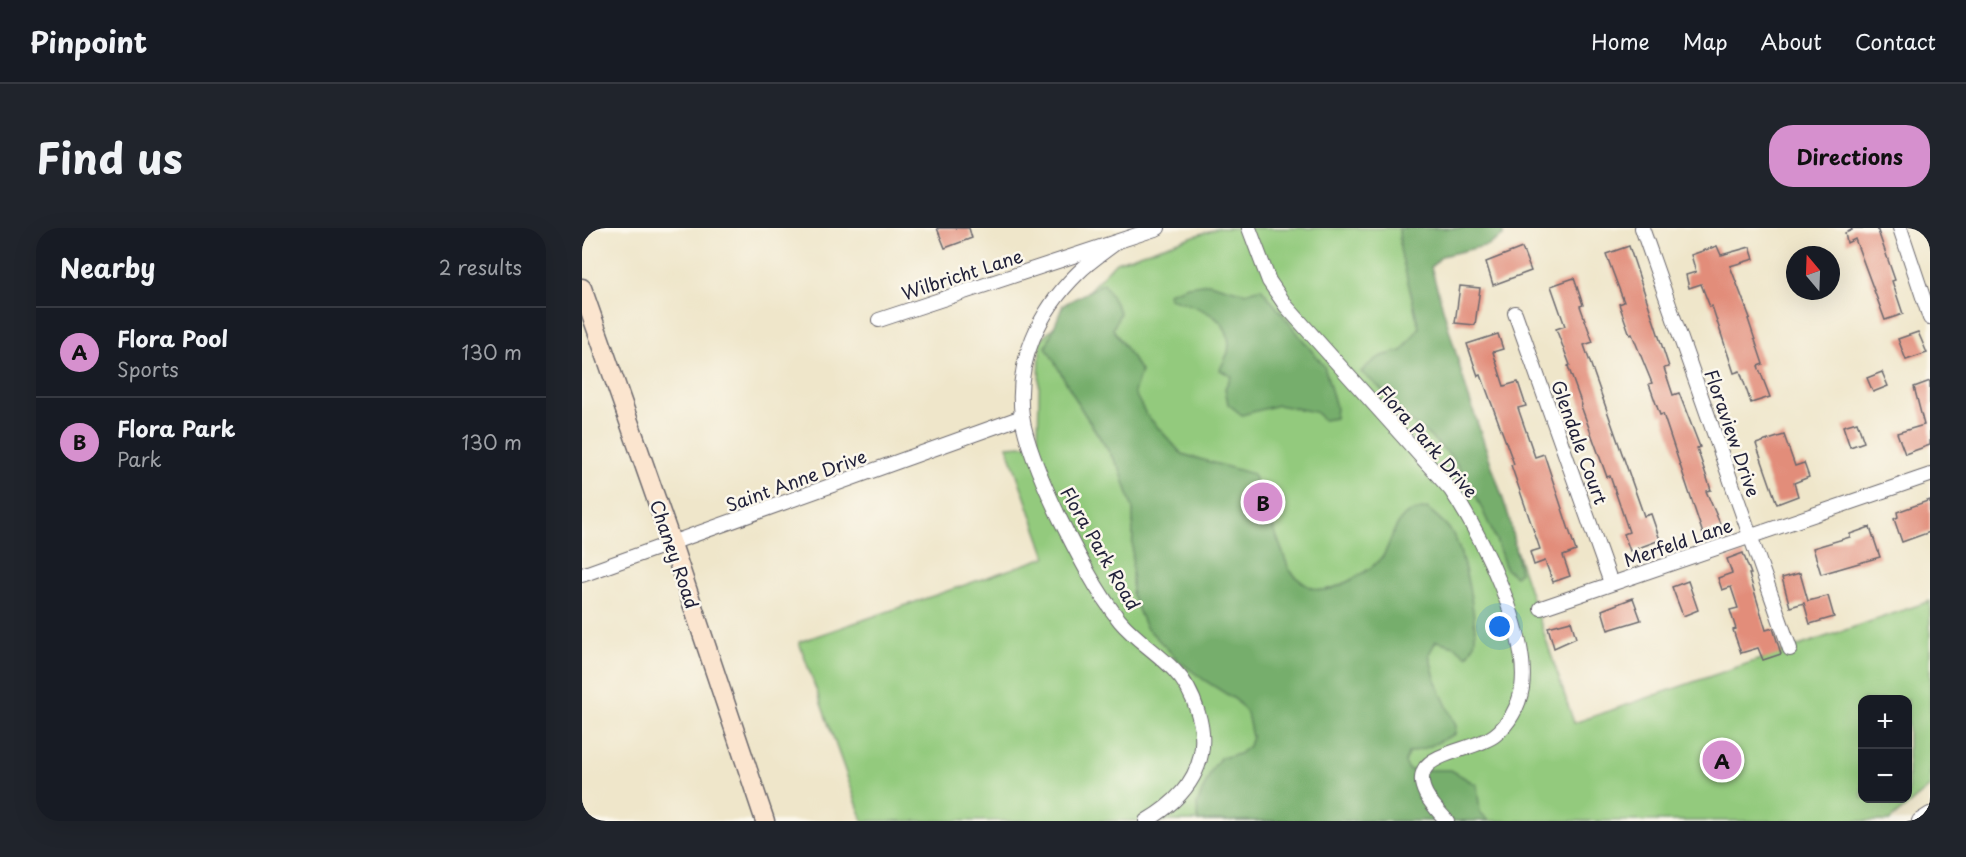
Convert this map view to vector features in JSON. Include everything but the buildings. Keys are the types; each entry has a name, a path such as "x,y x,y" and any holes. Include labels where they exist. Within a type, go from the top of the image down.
{"street":[{"name":"Wilbricht Lane","path":"879,320 1158,228"},
{"name":"Flora Park Drive","path":"1249,228 1269,281 1286,306 1430,465 1456,498 1467,514 1494,567 1505,598 1520,650 1522,687 1520,697 1507,723 1495,735 1482,743 1436,758 1425,767 1421,781 1422,788 1431,803 1447,821"},
{"name":"Floraview Drive","path":"1642,228 1790,649"},
{"path":"1900,228 1930,318"},
{"name":"Flora Park Road","path":"1117,242 1079,272 1063,288 1040,321 1024,364 1022,417 1037,465 1054,507 1108,604 1121,622 1174,669 1192,693 1202,724 1203,753 1192,779 1177,797 1146,821"},
{"name":"Chaney Road","path":"582,288 672,544 765,821"},
{"name":"Glendale Court","path":"1515,313 1611,584"},
{"name":"Saint Anne Drive","path":"582,575 1022,417"},
{"name":"Merfeld Lane","path":"1540,608 1930,476"},
{"path":"1919,821 1930,814"}],"green space":[{"path":"1218,228 1408,228 1574,723 1930,601 1930,787 1912,802 1912,695 1858,695 1858,803 1911,803 1889,821 863,821 799,642 1046,557 1007,446 1038,444 1040,341 1116,262"},
{"path":"1399,228 1503,228 1503,236 1488,245 1442,256 1431,267 1468,395 1509,517 1520,572 1515,576 1506,569 1496,540 1472,487 1452,457 1424,431 1405,418 1379,387 1361,372 1379,357 1402,351 1419,328 1400,249"},
{"path":"1104,283 1120,313 1113,329 1141,371 1134,392 1146,414 1182,454 1253,474 1289,569 1303,583 1318,590 1330,589 1364,572 1383,556 1398,524 1410,512 1427,508 1451,530 1461,556 1469,589 1474,622 1474,644 1467,656 1455,646 1436,641 1429,654 1436,682 1456,726 1455,734 1428,747 1408,753 1405,763 1409,770 1451,770 1477,785 1480,812 1489,821 1198,821 1197,804 1212,769 1220,758 1239,754 1249,746 1252,737 1247,713 1236,700 1179,661 1145,626 1132,595 1133,510 1120,469 1082,410 1046,347 1063,305"},
{"path":"1209,283 1245,293 1261,288 1324,366 1336,407 1335,418 1324,420 1315,412 1278,405 1242,415 1228,404 1225,388 1231,376 1220,370 1228,352 1229,340 1226,330 1211,315 1201,309 1169,298 1168,293 1188,286"}],"place":[{"name":"Flora Park","path":"1263,502"},
{"name":"Flora Pool","path":"1722,760"}]}
